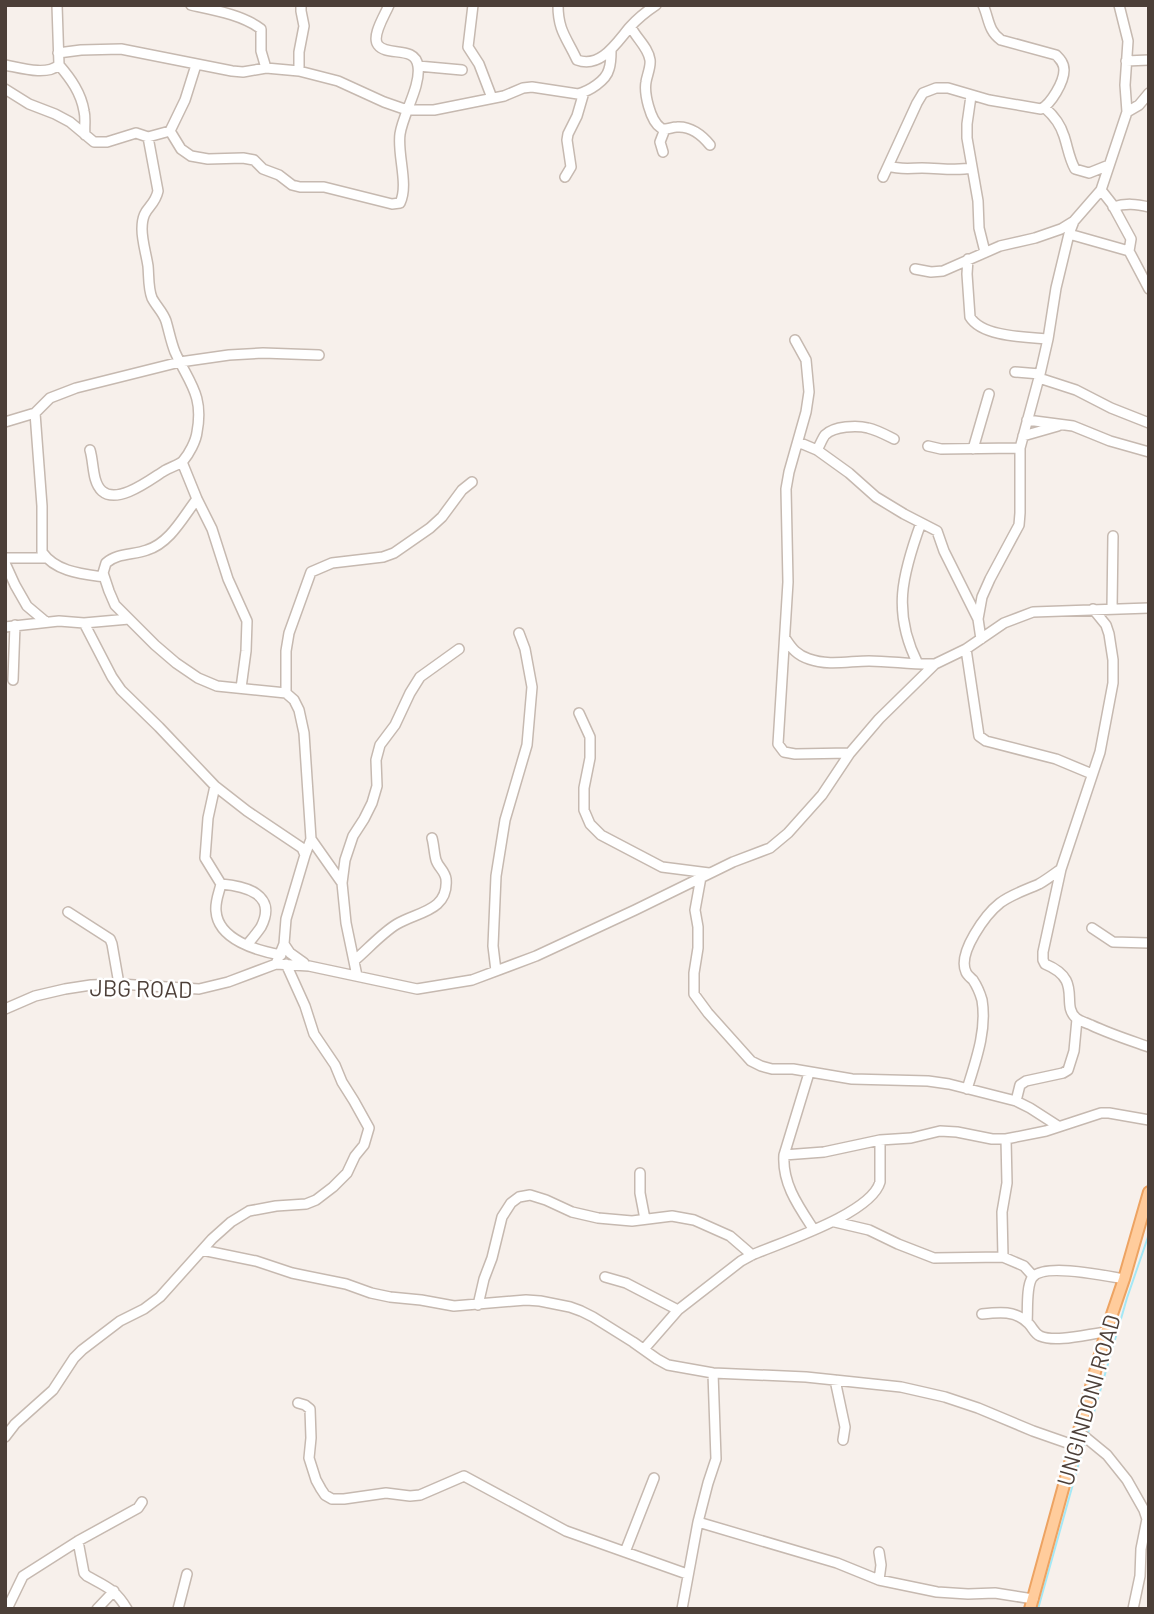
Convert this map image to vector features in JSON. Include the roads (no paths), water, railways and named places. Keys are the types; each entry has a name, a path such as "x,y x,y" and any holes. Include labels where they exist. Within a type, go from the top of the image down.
{"main road":[{"name":"UNGINDONI ROAD","path":"1031,1604 1106,1332 1149,1192"}],"street":[{"path":"57,5 59,65 74,82 83,105 85,135"},
{"path":"191,5 242,19 259,27 266,68"},
{"path":"299,71 304,26 301,5"},
{"path":"170,131 181,149 191,156 254,160 262,169 300,187 324,187 392,204 400,203 403,198 400,131 412,100 418,66 410,55 379,47 376,42 375,36 389,5"},
{"path":"473,5 468,47 479,64 492,98"},
{"path":"558,5 559,25 563,36 577,60 587,62 611,51 631,27 656,5"},
{"path":"883,177 923,93 948,88 971,96 1041,110 1053,98 1063,74 1061,60 1056,55 995,36 983,5"},
{"path":"915,269 943,271 1000,246 1061,229 1074,221 1101,191 1126,111 1128,41 1118,5"},
{"path":"631,27 650,60 645,91 653,118 664,129 679,127 697,133 710,145"},
{"path":"58,53 121,49 243,72 266,68 299,71 338,81 407,110 434,110 503,96 523,88 584,92 605,77 610,69 611,51"},
{"path":"1126,61 1149,60"},
{"path":"5,65 44,71 59,65"},
{"path":"5,89 29,104 70,122 94,142 114,141 136,134 148,138 170,131 185,100 196,65"},
{"path":"418,66 462,70"},
{"path":"565,177 571,167 568,134 584,92"},
{"path":"1126,111 1139,105 1149,93"},
{"path":"971,96 967,124 978,201 979,228 985,252"},
{"path":"1045,108 1063,133 1075,169 1089,173 1109,165"},
{"path":"663,152 660,142 664,129"},
{"path":"90,450 99,489 106,494 126,493 182,462 197,433 199,399 173,347 165,318 152,297 149,284 142,219 145,210 156,199 158,191 148,138"},
{"path":"889,166 896,169 972,168"},
{"path":"1101,191 1131,239 1129,251 1149,289"},
{"path":"1113,207 1125,204 1149,207"},
{"path":"978,619 982,597 1019,525 1020,448 1040,376 1056,288 1074,221"},
{"path":"1069,234 1129,251"},
{"path":"968,259 972,321 989,331 1048,339"},
{"path":"795,340 806,360 809,392 786,489 788,571 778,744 784,752 795,754 850,752"},
{"path":"5,422 35,413 50,398 76,388 180,362 229,355 319,355"},
{"path":"1015,372 1040,376 1149,423"},
{"path":"973,449 989,394"},
{"path":"35,413 42,506 42,552 53,564 104,577"},
{"path":"1027,420 1065,424 1149,452"},
{"path":"1023,436 1065,424"},
{"path":"817,450 826,433 841,428 870,428 894,439"},
{"path":"798,442 817,450 876,496 937,531 944,551 978,619 981,639"},
{"path":"928,446 941,449 1020,448"},
{"path":"182,462 212,529 228,579 247,621 241,688"},
{"path":"286,693 289,633 311,572 332,563 383,557 394,553 430,528 472,482"},
{"path":"5,1437 15,1424 53,1390 82,1350 120,1321 160,1297 212,1238 231,1222 249,1211 295,1206 316,1200 348,1173 355,1156 368,1137 369,1128 314,1034 305,1006 281,961 286,919 311,839 304,733 299,710 294,700 286,693 217,686 198,678 176,663 115,605 104,577 109,560 156,547 172,533 197,499"},
{"path":"918,664 905,635 902,588 909,554 921,523"},
{"path":"1112,608 1113,536"},
{"path":"5,558 46,558"},
{"path":"5,564 27,606 46,622"},
{"path":"215,786 208,818 205,858 221,884 216,900 216,914 228,934 281,961 417,989 472,980 536,956 733,862 770,848 788,833 822,795 850,752 879,719 935,664 965,649 1004,623 1033,612 1149,608"},
{"path":"1093,609 1106,625 1112,649 1113,682 1100,752 1061,869 1043,960 1065,979 1071,1009 1077,1019 1112,1035 1149,1047"},
{"path":"12,680 10,626 59,621 83,623 129,619"},
{"path":"83,623 121,690 215,786 247,811 298,844 306,855"},
{"path":"496,971 493,946 496,876 505,820 527,745 533,687 519,633"},
{"path":"785,639 794,652 811,660 831,663 867,661 935,664"},
{"path":"357,976 346,923 342,883 345,860 353,836 372,803 377,786 376,760 380,745 395,725 420,677 459,649"},
{"path":"965,649 979,736 986,741 1056,759 1092,774"},
{"path":"579,713 590,737 584,810 590,824 601,835 662,866 705,875"},
{"path":"355,960 397,924 431,909 445,893 446,879 444,871 437,863 432,838"},
{"path":"311,839 342,883"},
{"path":"967,1089 982,1032 982,1000 978,989 966,973 965,966 965,957 973,937 990,912 1002,901 1039,884 1061,869"},
{"path":"705,875 695,910 698,948 694,994 751,1060 772,1069 793,1069 852,1079 948,1084 1016,1101 1058,1126"},
{"path":"221,884 243,886 263,900 265,916 261,927 247,945"},
{"path":"68,912 110,939 120,984"},
{"path":"1092,928 1113,942 1149,943"},
{"path":"284,944 298,960 309,966"},
{"name":"JBG ROAD","path":"5,1009 35,996 91,985 199,989 229,982 281,961"},
{"path":"1016,1101 1020,1085 1026,1081 1068,1070 1074,1051 1077,1019"},
{"path":"809,1073 783,1165 788,1186 814,1230"},
{"path":"784,1155 824,1152 940,1131 1006,1139 1046,1131 1101,1113 1149,1120"},
{"path":"1003,1257 1002,1212 1007,1183 1006,1139"},
{"path":"644,1349 678,1310 752,1255 835,1222 874,1194 880,1182 880,1140"},
{"path":"640,1173 640,1193 645,1219"},
{"path":"478,1305 502,1217 519,1196 530,1195 546,1199 584,1215 620,1220 672,1216 704,1223 730,1236 752,1255"},
{"path":"835,1222 869,1230 934,1258 1003,1257 1024,1266 1033,1276"},
{"path":"202,1250 256,1261 292,1273 346,1284 390,1297 454,1306 526,1300 570,1307 593,1317 668,1365 713,1373 786,1375 901,1387 978,1408 1076,1446"},
{"path":"1027,1322 1029,1285 1033,1276 1044,1272 1074,1271 1124,1279"},
{"path":"605,1277 626,1283 678,1310"},
{"path":"982,1314 1011,1312 1027,1322 1035,1333 1042,1337 1056,1339 1106,1332"},
{"path":"696,1370 715,1389"},
{"path":"682,1609 698,1522 716,1460 713,1373"},
{"path":"835,1380 845,1427 843,1440"},
{"path":"298,1403 310,1409 309,1458 321,1489 332,1499 344,1500 386,1493 419,1495 464,1476 566,1531 687,1574"},
{"path":"1079,1432 1107,1455 1126,1480 1144,1510 1148,1523 1141,1549 1145,1569 1133,1609"},
{"path":"625,1552 654,1478"},
{"path":"7,1609 23,1576 78,1541 138,1508 142,1502"},
{"path":"698,1522 844,1565 879,1580 937,1591 995,1593 1031,1604"},
{"path":"78,1541 84,1573 114,1591 127,1609"},
{"path":"879,1552 879,1580"},
{"path":"178,1609 187,1574"},
{"path":"97,1609 114,1591"}],"waterway":[{"path":"1088,1433 1127,1298 1149,1234"},
{"path":"1038,1609 1085,1441"}]}
